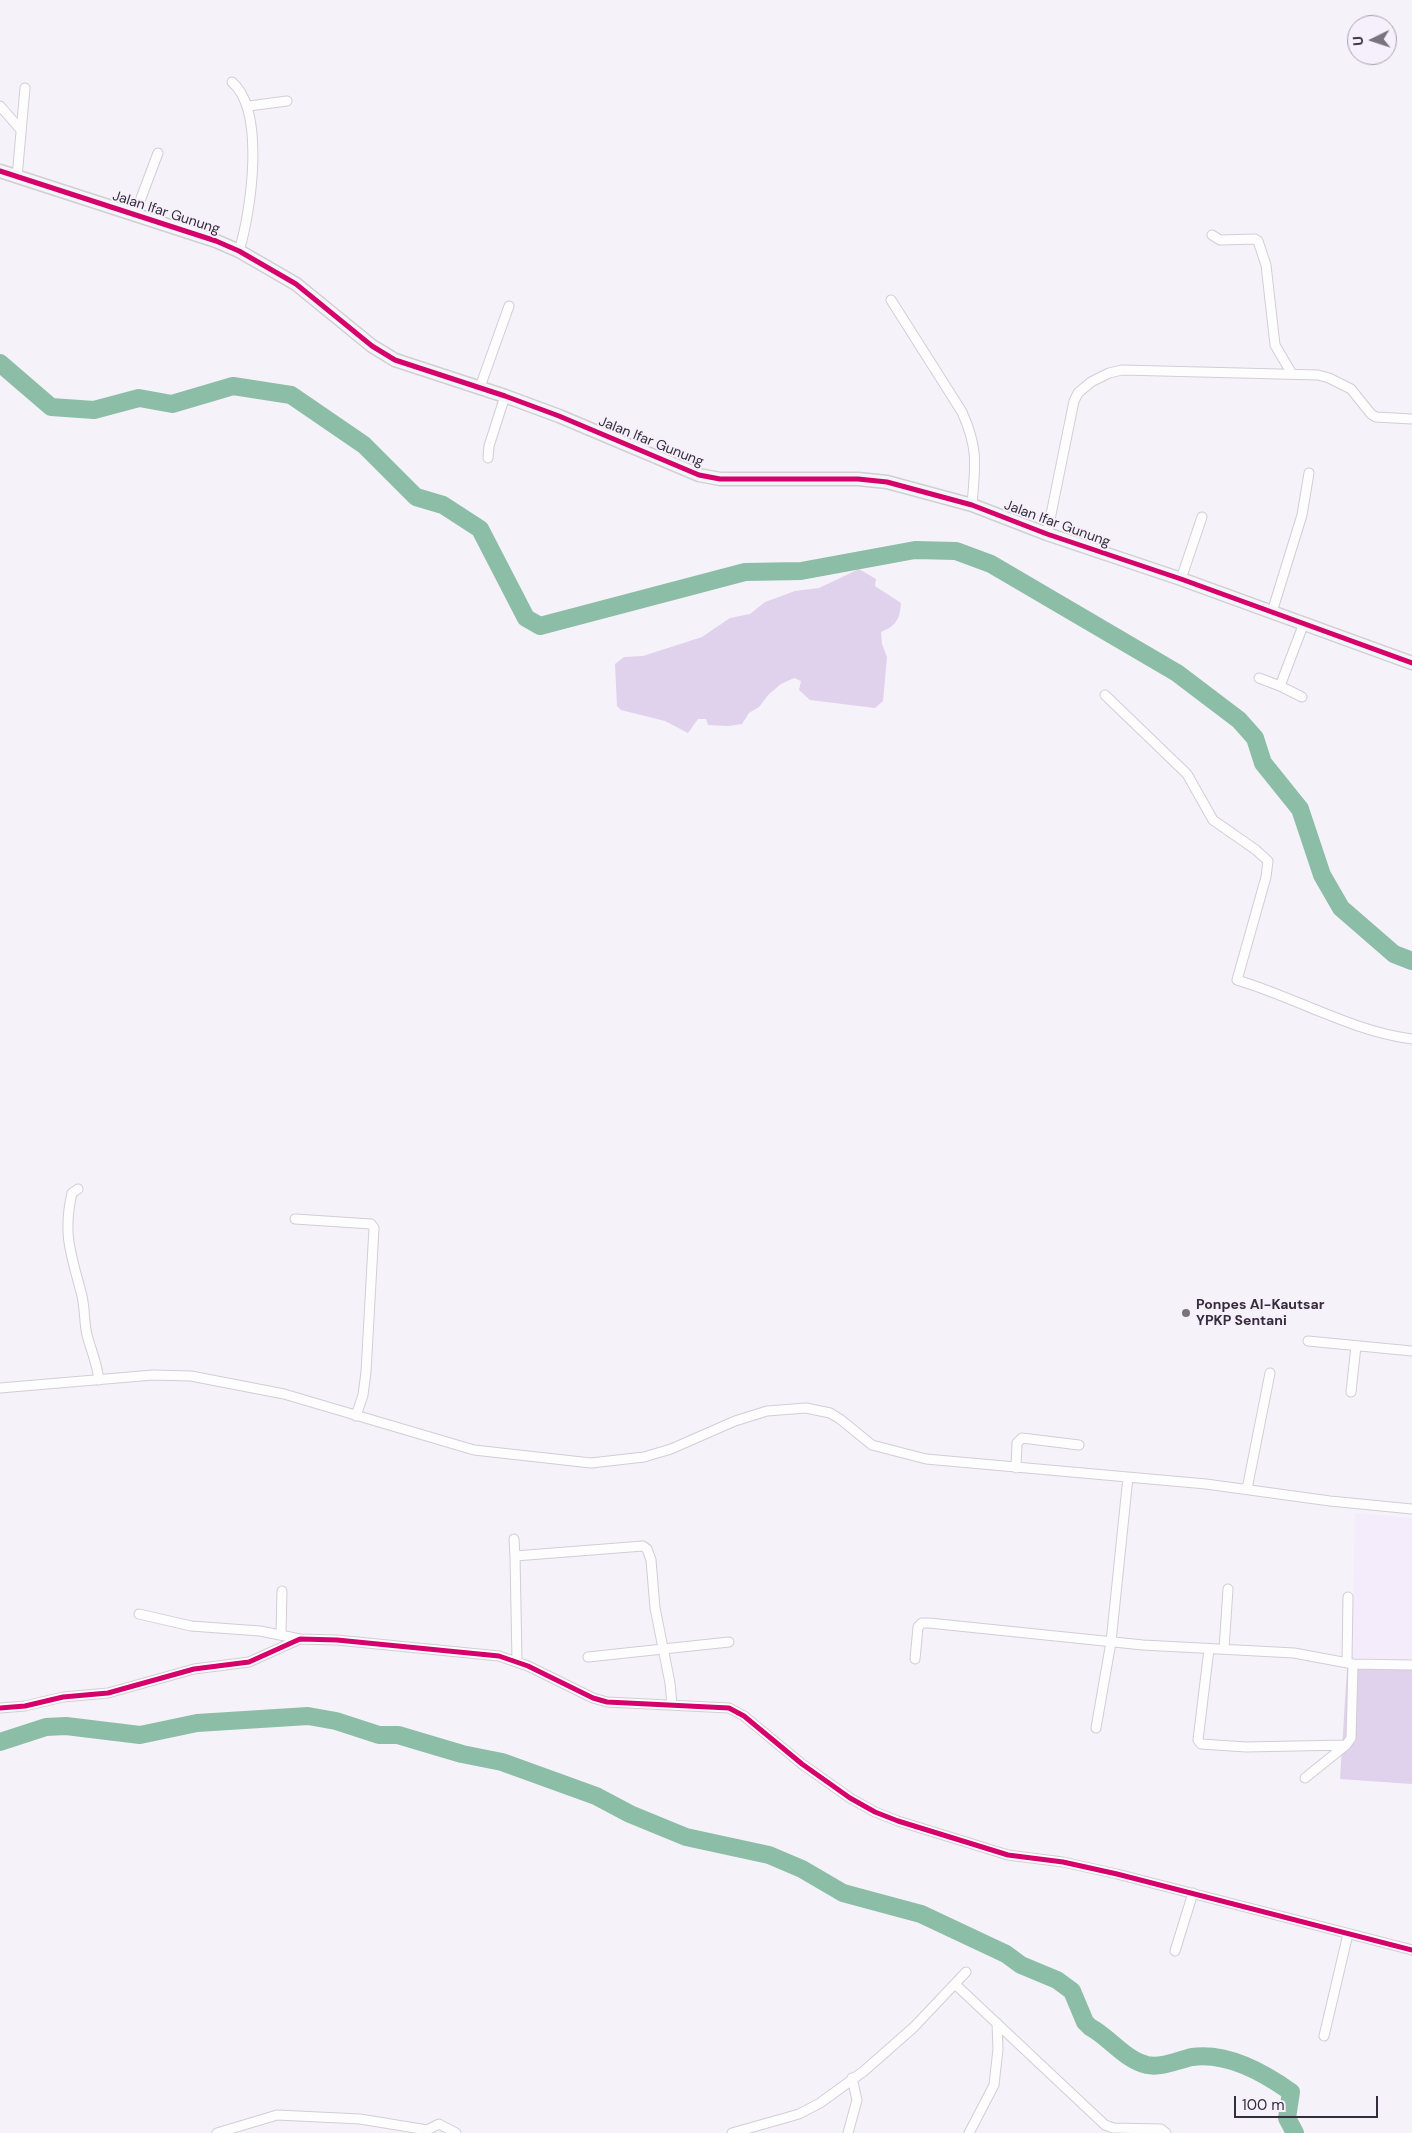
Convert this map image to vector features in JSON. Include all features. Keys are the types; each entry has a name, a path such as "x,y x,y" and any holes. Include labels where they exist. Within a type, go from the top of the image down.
{"street":[{"path":"232,82 239,88 248,106 252,172 251,204 240,251"},
{"path":"16,177 25,88"},
{"path":"248,106 287,101"},
{"path":"0,106 21,130"},
{"path":"135,214 158,153"},
{"name":"Jalan Ifar Gunung","path":"0,171 135,214 240,251 296,284 372,346 395,360 505,396 711,478 858,479 887,482 972,505 1047,534 1181,579 1412,663"},
{"path":"1212,235 1220,240 1256,239 1258,242 1266,265 1275,345 1292,374"},
{"path":"892,300 962,412 971,432 975,454 972,505"},
{"path":"480,387 509,306"},
{"path":"1047,534 1074,401 1078,394 1091,382 1108,372 1122,370 1318,375 1346,384 1371,414 1376,417 1412,419"},
{"path":"488,458 488,446 505,396"},
{"path":"1272,612 1302,515 1309,474"},
{"path":"1181,579 1202,516"},
{"path":"1280,686 1304,623"},
{"path":"1258,678 1302,697"},
{"path":"1105,696 1187,774 1213,820 1256,850 1268,861 1266,877 1237,980 1308,1005 1369,1031 1412,1039"},
{"path":"78,1189 72,1193 68,1213 69,1248 84,1302 87,1334 94,1351 99,1380"},
{"path":"295,1219 371,1224 374,1228 366,1372 363,1395 356,1416"},
{"path":"1308,1341 1412,1351"},
{"path":"1351,1392 1356,1346"},
{"path":"1247,1489 1270,1374"},
{"path":"0,1388 153,1375 191,1376 284,1394 474,1450 591,1463 644,1457 671,1449 751,1416 778,1408 806,1408 835,1416 872,1445 886,1450 952,1463 1247,1489 1330,1501 1412,1509"},
{"path":"1016,1468 1016,1443 1022,1438 1079,1445"},
{"path":"1096,1728 1111,1642 1128,1478"},
{"path":"514,1539 517,1661"},
{"path":"515,1556 643,1546 650,1555 655,1608 672,1706"},
{"path":"1224,1649 1228,1589"},
{"path":"281,1634 282,1591"},
{"path":"1305,1778 1346,1745 1351,1738 1348,1597"},
{"path":"139,1614 191,1626 260,1631 281,1634 300,1640 337,1640 402,1648 481,1653 517,1661 593,1698 623,1704 711,1706 737,1712 802,1764 844,1793 875,1812 898,1821 1008,1855 1081,1865 1412,1950"},
{"path":"915,1659 918,1627 922,1623 1111,1642 1294,1653 1350,1663 1412,1665"},
{"path":"0,1708 25,1706 64,1697 108,1693 194,1669 249,1662 300,1640"},
{"path":"588,1657 729,1642"},
{"path":"1209,1649 1198,1740 1201,1744 1246,1747 1346,1745"},
{"path":"1175,1952 1193,1893"},
{"path":"1324,2036 1348,1934"},
{"path":"732,2133 806,2111 820,2103 914,2027 956,1985 966,1972"},
{"path":"956,1985 1105,2124 1113,2128 1162,2129 1166,2133"},
{"path":"969,2133 994,2085 998,2049 997,2023"},
{"path":"848,2133 857,2100 852,2078"},
{"path":"217,2133 277,2115 360,2119 427,2130 440,2124 456,2133"}],"shaded area":[{"path":"859,569 876,579 875,586 901,603 900,613 894,624 881,632 882,644 887,657 883,701 875,708 810,700 799,690 801,681 794,678 781,684 769,694 759,707 749,713 742,724 728,726 708,725 706,719 698,719 688,733 665,721 621,710 617,706 615,664 624,657 643,656 702,637 730,618 750,614 765,602 795,591 819,588"},
{"path":"1355,1513 1412,1518 1412,1659 1352,1658"},
{"path":"1347,1669 1412,1669 1412,1784 1340,1779"}],"waterway":[{"path":"0,363 51,407 94,410 139,398 172,404 233,386 291,395 364,445 416,497 443,505 480,529 526,618 540,626 745,572 801,571 915,550 956,551 991,564 1177,673 1239,720 1255,738 1263,763 1300,809 1322,875 1341,908 1394,954 1412,961"},
{"path":"0,1742 46,1727 66,1726 140,1735 197,1723 308,1716 336,1721 379,1735 398,1735 462,1754 502,1762 596,1796 630,1814 686,1837 769,1855 802,1869 843,1893 921,1914 1006,1954 1021,1965 1057,1980 1072,1991 1085,2022 1124,2053 1139,2062 1153,2066 1205,2056 1231,2061 1257,2071 1291,2092 1287,2118 1295,2133"}],"cycle path":[{"path":"0,171 216,241 239,251 296,284 372,346 395,360 559,416 699,475 720,479 858,479 887,482 972,505 1047,534 1181,579 1412,663"},
{"path":"0,1708 25,1706 63,1697 108,1693 194,1669 249,1662 300,1639 337,1640 499,1656 528,1666 593,1698 607,1702 729,1708 744,1716 802,1764 850,1798 875,1812 898,1821 1008,1855 1063,1862 1117,1874 1412,1950"}],"place":[{"name":"Ponpes Al-Kautsar YPKP Sentani","path":"1186,1313"}]}
